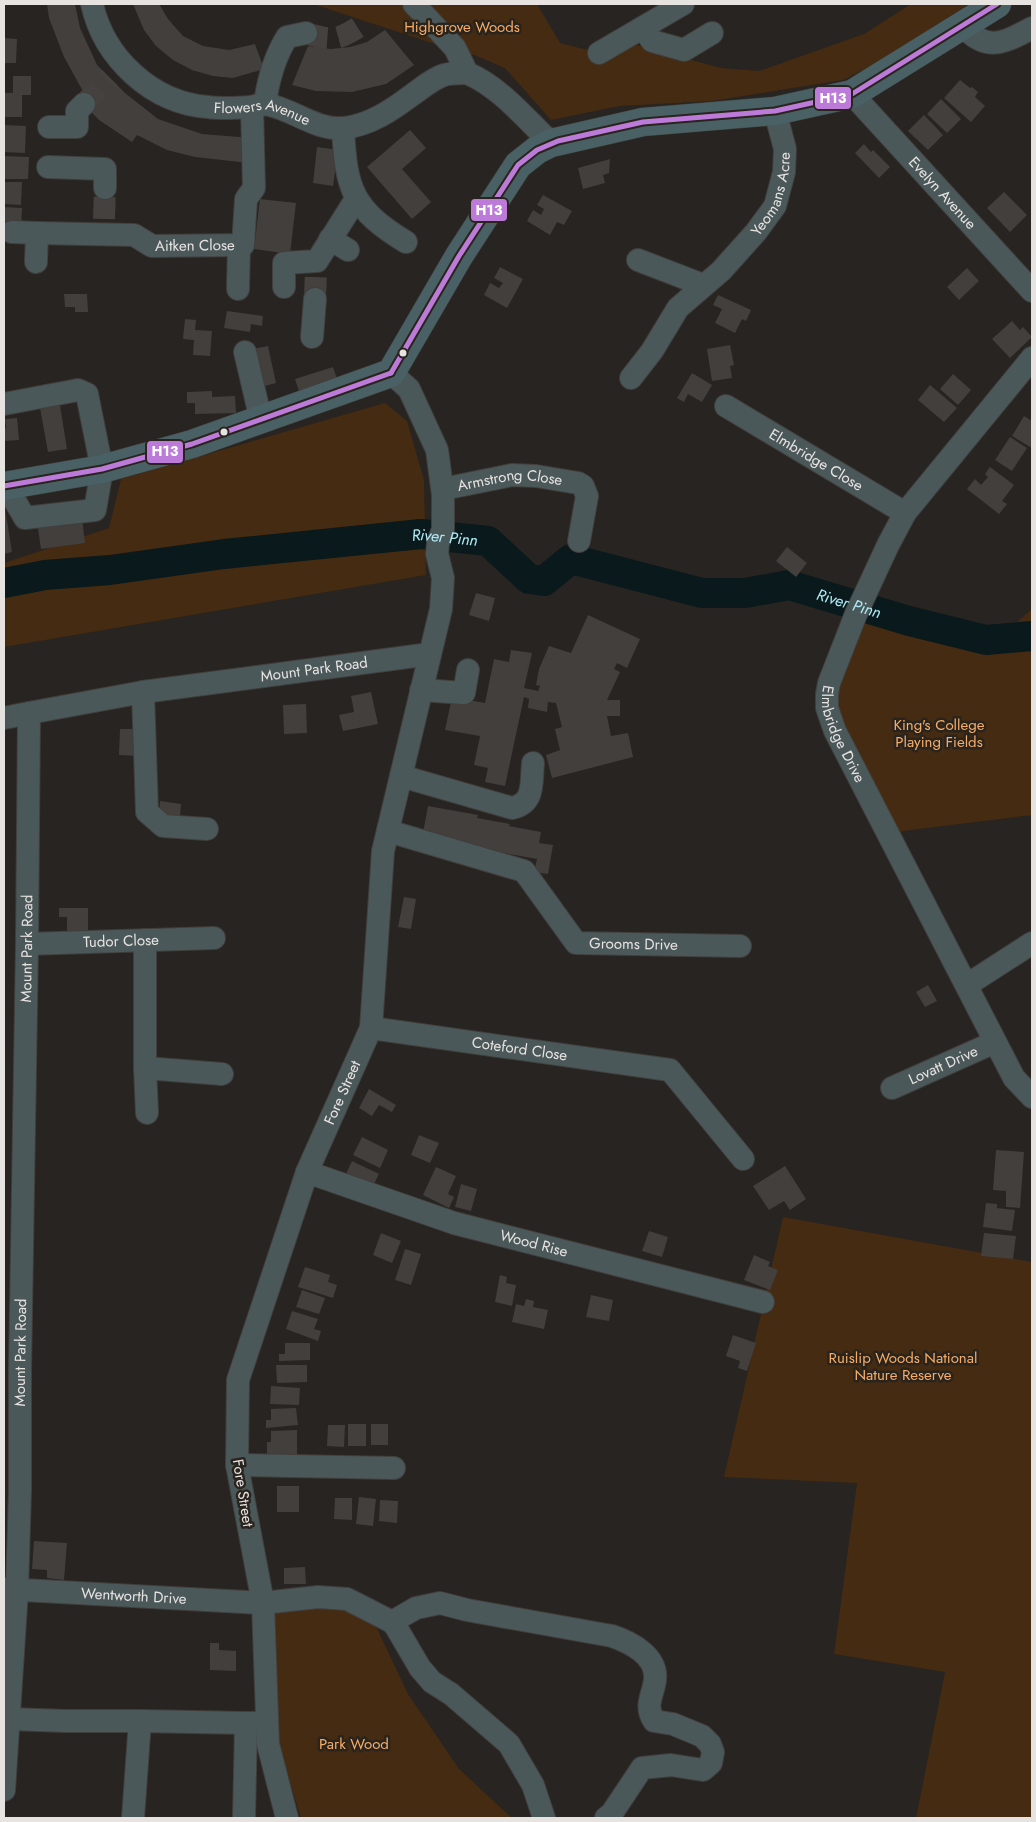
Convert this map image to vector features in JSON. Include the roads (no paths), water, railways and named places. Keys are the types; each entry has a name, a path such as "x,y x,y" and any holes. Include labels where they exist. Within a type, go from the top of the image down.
{"main road":[{"path":"5,486 102,468 192,444 391,373 458,256 518,165 537,150 551,143 643,122 775,111 852,94 997,4"}],"street":[{"name":"Flowers Avenue","path":"92,4 96,21 112,50 117,72 138,79 185,104 230,108 258,105 280,107 307,120 343,128"},
{"path":"414,4 455,48 467,73"},
{"path":"599,53 683,4"},
{"path":"962,26 978,40 986,42 1004,41 1032,28"},
{"path":"643,28 652,41 684,50 712,33"},
{"path":"258,105 280,49 287,37 306,34"},
{"path":"406,242 365,212 356,199 347,173 343,128 383,115 444,75 467,73 482,79 551,143"},
{"name":"Evelyn Avenue","path":"852,94 1032,291"},
{"path":"49,127 76,127 77,110 84,104"},
{"name":"Aitken Close","path":"12,232 37,233 104,226 134,235 152,246 243,245 246,199 254,188 258,105"},
{"name":"Yeomans Acre","path":"631,378 652,351 678,308 720,271 756,232 775,206 784,172 786,149 775,111"},
{"path":"48,167 105,169 105,188"},
{"path":"284,287 284,263 317,266 339,245 356,199"},
{"path":"36,262 37,233"},
{"path":"238,289 239,245"},
{"path":"638,260 704,285"},
{"path":"312,337 315,299"},
{"path":"245,352 261,420"},
{"name":"Elmbridge Drive","path":"1032,358 906,513 888,545 863,598 826,694 827,708 832,724 1014,1078 1032,1097"},
{"name":"Fore Street","path":"287,1818 268,1744 257,1723 263,1603 237,1465 238,1380 307,1172 371,1028 383,851 441,609 443,578 437,554 444,537 442,489 437,450 409,389 391,373"},
{"path":"4,404 78,390 87,394 102,468 96,510 25,518 5,486"},
{"name":"Elmbridge Close","path":"726,406 906,513"},
{"name":"Armstrong Close","path":"442,489 512,475 536,476 578,483 583,486 587,496 579,541"},
{"name":"Mount Park Road","path":"4,1790 9,1718 12,1370 27,944 29,713 142,692 430,654"},
{"path":"421,690 464,693 468,670"},
{"path":"142,692 147,812 163,826 207,829"},
{"path":"4,718 29,713"},
{"path":"401,776 512,808 522,806 528,799 533,763"},
{"name":"Grooms Drive","path":"388,831 524,871 576,943 740,946"},
{"name":"Tudor Close","path":"27,944 214,938"},
{"path":"145,940 147,1114"},
{"path":"967,985 1032,943"},
{"name":"Coteford Close","path":"371,1028 670,1070 743,1159"},
{"name":"Lovatt Drive","path":"892,1088 995,1042"},
{"path":"145,1068 222,1074"},
{"name":"Wood Rise","path":"307,1172 454,1223 763,1302"},
{"path":"237,1465 394,1468"},
{"name":"Wentworth Drive","path":"10,1590 263,1603 318,1597 347,1599 392,1622"},
{"path":"544,1818 533,1786 509,1744 451,1694 432,1682 420,1668 392,1622 416,1608 440,1603 467,1610 612,1636 626,1640 648,1657 654,1666 656,1679 649,1702 649,1713 654,1721 673,1724 702,1736 710,1744 713,1752 711,1763 703,1770 671,1765 642,1768 612,1813 606,1818"},
{"path":"9,1718 66,1721 140,1720 257,1723 244,1818"},
{"path":"133,1818 140,1720"}],"waterway":[{"name":"River Pinn","path":"4,583 45,575 110,570 224,554 421,534 488,541 529,579 544,581 571,559 702,593 745,593 789,585 909,621 986,640 1032,636"}],"tunnel":[{"path":"306,33 334,38 345,35 360,26"},
{"path":"84,104 110,78"},
{"path":"104,219 105,188"},
{"path":"315,299 316,270"}],"park label":[{"name":"Highgrove Woods","path":"462,27"},
{"name":"King's College Playing Fields","path":"939,734"},
{"name":"Ruislip Woods National Nature Reserve","path":"903,1366"},
{"name":"Park Wood","path":"354,1744"}]}
